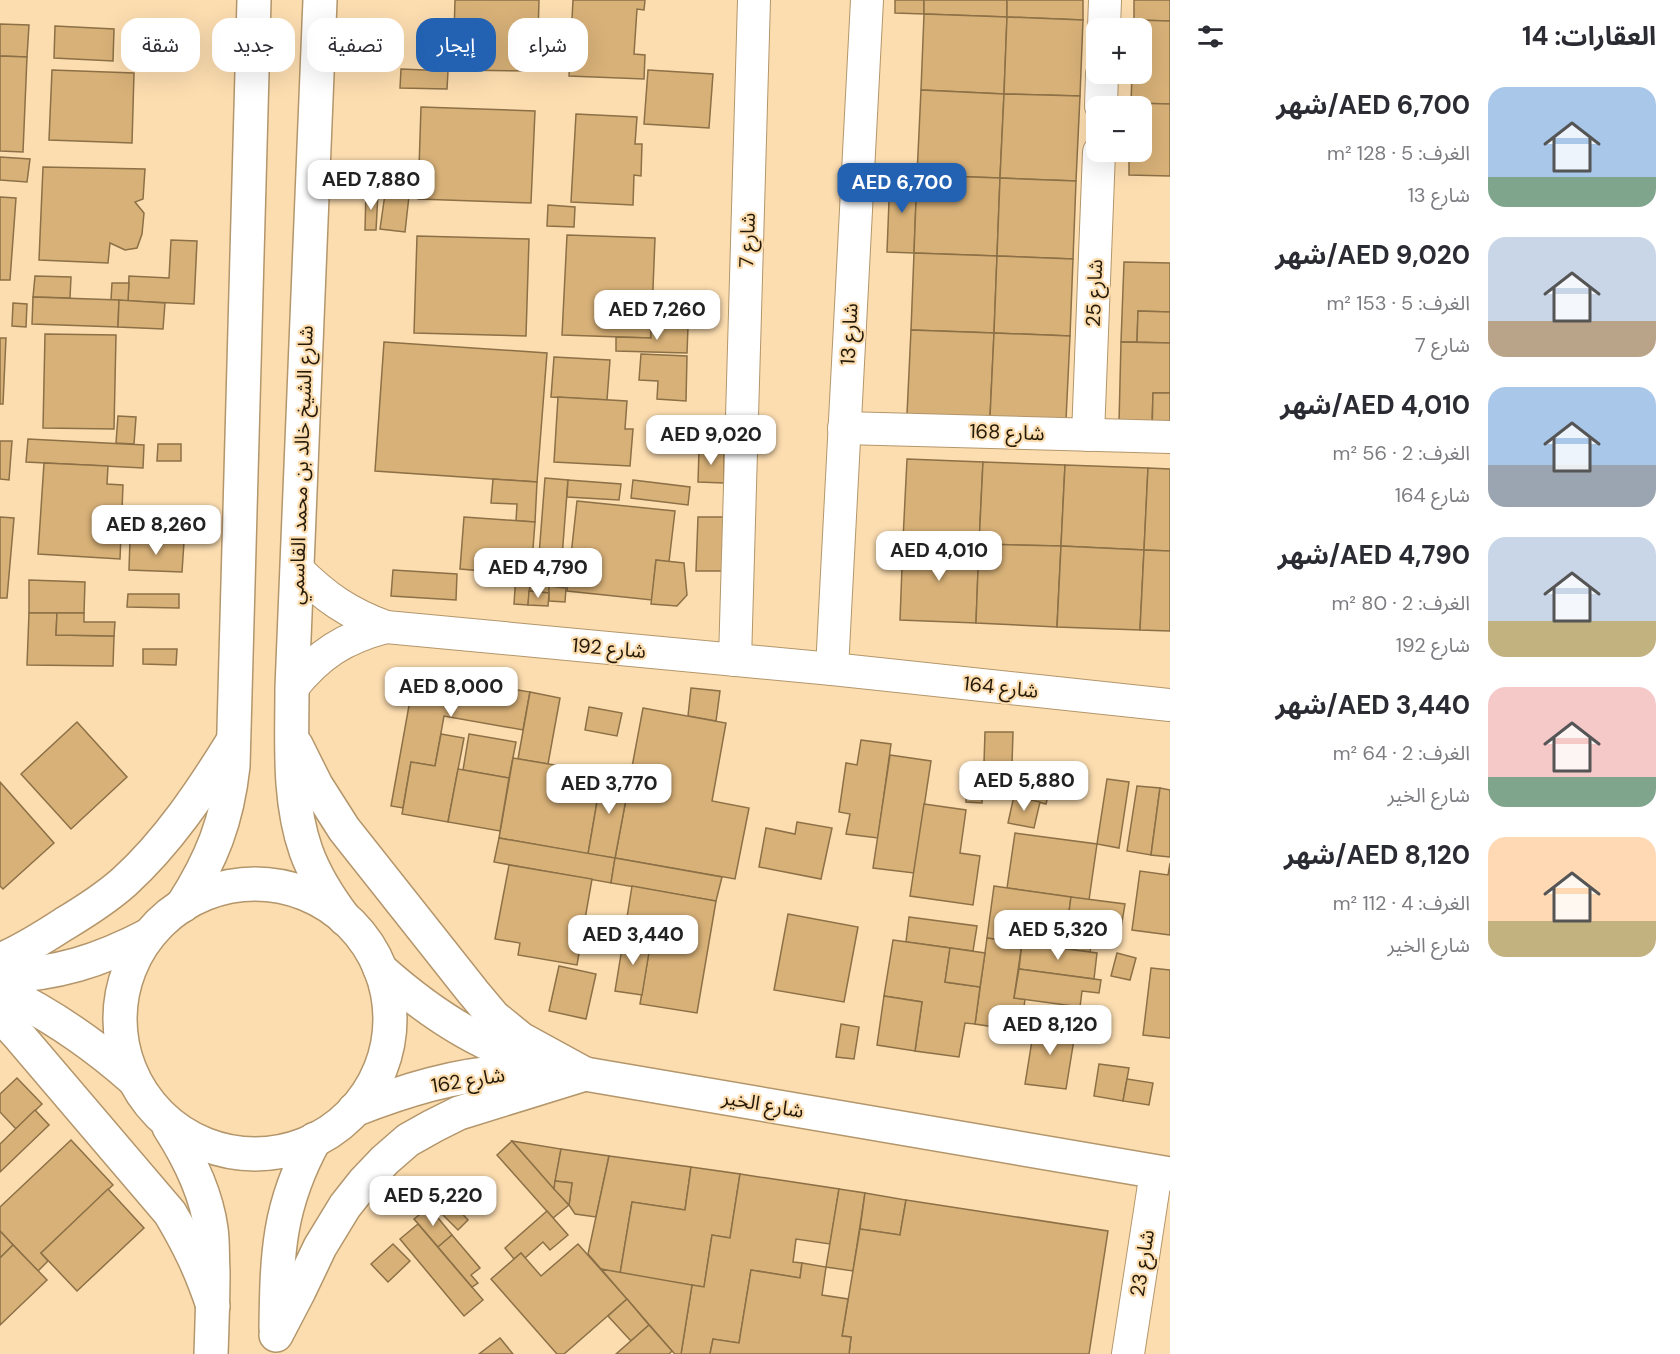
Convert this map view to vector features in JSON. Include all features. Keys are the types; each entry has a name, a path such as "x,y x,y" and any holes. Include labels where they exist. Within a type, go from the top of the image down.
{"main road":[{"path":"182,906 200,878 214,848 230,792 234,740 254,0"},
{"name":"شارع الشيخ خالد بن محمد القاسمي","path":"320,0 292,688 292,738 294,795 298,823 316,875 345,919"},
{"path":"292,738 316,785 344,830 473,992 495,1017 521,1039 585,1074"},
{"path":"0,960 50,934 124,883 158,847 189,808 234,740"},
{"path":"257,884 284,887 309,895 332,908 345,919 369,946 380,969 388,995 390,1022 387,1048 378,1073 366,1096 349,1116 327,1133 304,1145 278,1153 252,1155 226,1152 200,1144 177,1131 157,1114 132,1078 122,1044 119,1017 130,966 149,935 161,922 182,906 205,894 231,886 257,884"},
{"path":"0,977 61,970 121,950 149,935"},
{"name":"شارع الخير","path":"380,969 434,1012 484,1041 506,1052 585,1074 1163,1173"},
{"path":"0,990 55,1019 108,1056 132,1078"},
{"path":"0,1015 170,1213 188,1243 213,1306"},
{"name":"شارع 162","path":"354,1110 428,1085 467,1077 507,1072 585,1074"},
{"path":"275,1345 325,1239 345,1206 385,1160 408,1140 459,1113 585,1074"},
{"path":"165,1120 183,1148 196,1177 211,1230 213,1306 211,1354"},
{"path":"275,1345 279,1239 293,1185 315,1139"}],"street":[{"name":"شارع 7","path":"735,660 754,0"},
{"name":"شارع 13","path":"831,669 867,0"},
{"path":"1104,18 1105,0"},
{"name":"شارع 25","path":"1088,435 1099,162"},
{"name":"شارع 168","path":"844,428 1170,437"},
{"name":"شارع 192","path":"297,569 337,604 386,627 831,669"},
{"name":"شارع 192","path":"292,688 306,670 343,642 386,627"},
{"name":"شارع 164","path":"831,669 1170,705"},
{"name":"شارع 23","path":"1128,1354 1163,1173"}],"building":[{"path":"455,0 539,0 538,18 508,18 508,71 496,71 496,18 454,18"},
{"path":"573,0 645,0 644,10 637,9 634,54 645,55 644,79 569,76 569,72 588,72 588,18 572,18"},
{"path":"895,0 924,0 924,14 895,13"},
{"path":"924,0 1007,0 1007,17 924,14"},
{"path":"1007,0 1083,0 1083,20 1007,17"},
{"path":"1134,0 1170,0 1170,21 1134,18"},
{"path":"924,14 1007,17 1004,94 921,90"},
{"path":"1007,17 1083,20 1080,96 1004,94"},
{"path":"1152,20 1170,21 1170,104 1152,104 1152,96 1131,96 1132,84 1152,84"},
{"path":"0,24 29,25 27,57 0,56"},
{"path":"55,26 114,29 113,61 54,58"},
{"path":"0,56 27,57 23,152 0,151"},
{"path":"404,69 416,70 416,72 448,72 447,89 400,88 401,72 404,72"},
{"path":"52,70 134,73 132,143 49,140"},
{"path":"648,70 713,74 709,128 644,124"},
{"path":"921,90 1004,94 1000,178 917,175"},
{"path":"1004,94 1080,96 1076,181 1000,178"},
{"path":"1152,104 1170,104 1170,176 1129,175 1129,162 1152,162"},
{"path":"421,107 535,111 531,203 418,199"},
{"path":"576,114 637,117 635,144 642,144 641,176 634,175 633,205 571,202"},
{"path":"0,157 30,159 27,182 0,180"},
{"path":"43,167 145,169 143,199 135,202 144,213 142,234 137,248 125,250 110,243 108,263 39,260"},
{"path":"890,175 917,175 914,253 887,252"},
{"path":"917,175 1000,178 997,256 914,253"},
{"path":"1000,178 1076,181 1073,259 997,256"},
{"path":"366,192 378,193 376,230 365,230"},
{"path":"385,194 409,196 405,232 380,229"},
{"path":"0,197 16,198 10,280 0,280"},
{"path":"548,205 575,207 574,227 547,226"},
{"path":"567,235 655,238 651,338 562,335"},
{"path":"417,236 529,239 526,336 414,333"},
{"path":"171,240 197,241 194,304 128,301 129,276 169,278"},
{"path":"914,253 997,256 994,333 911,330"},
{"path":"997,256 1073,259 1070,336 994,333"},
{"path":"1124,262 1170,263 1170,312 1138,311 1137,342 1121,342"},
{"path":"35,276 71,277 70,298 33,297"},
{"path":"112,283 129,283 128,301 111,300"},
{"path":"33,297 119,300 118,327 32,324"},
{"path":"119,300 165,303 163,329 118,327"},
{"path":"13,303 27,304 26,327 12,326"},
{"path":"1138,311 1170,312 1170,343 1137,342"},
{"path":"651,325 688,327 687,353 616,351 616,337 651,338"},
{"path":"911,330 994,333 990,417 907,414"},
{"path":"994,333 1070,336 1066,420 990,417"},
{"path":"45,334 116,335 114,429 43,428"},
{"path":"0,338 6,338 3,404 0,404"},
{"path":"384,342 547,353 537,482 375,471"},
{"path":"1121,342 1170,343 1170,393 1153,393 1152,424 1119,423"},
{"path":"641,354 687,356 686,401 657,399 658,381 639,380"},
{"path":"554,357 610,360 607,400 551,397"},
{"path":"1153,393 1170,393 1170,434 1152,434"},
{"path":"558,397 627,401 625,429 633,429 630,466 554,462"},
{"path":"118,416 136,417 134,444 116,443"},
{"path":"28,439 144,445 143,468 26,462"},
{"path":"0,441 12,441 9,480 0,479"},
{"path":"158,444 181,444 181,461 157,461"},
{"path":"699,450 724,450 724,483 698,482"},
{"path":"907,459 983,462 979,544 903,540"},
{"path":"983,462 1065,465 1061,546 979,544"},
{"path":"44,463 108,466 107,484 123,485 120,559 38,554"},
{"path":"1065,465 1148,468 1144,550 1061,546"},
{"path":"1148,468 1170,469 1170,551 1144,550"},
{"path":"545,478 568,480 562,557 539,555"},
{"path":"493,479 537,482 535,522 516,521 517,504 491,503"},
{"path":"568,480 621,484 619,500 567,497"},
{"path":"633,480 690,487 688,505 631,498"},
{"path":"577,501 675,511 669,562 656,560 652,600 567,591"},
{"path":"0,517 14,518 7,598 0,598"},
{"path":"464,517 535,522 531,575 460,569"},
{"path":"698,517 724,517 723,571 696,571"},
{"path":"130,539 184,542 182,572 129,570"},
{"path":"903,540 979,544 976,623 900,620"},
{"path":"979,544 1061,546 1057,627 976,623"},
{"path":"1061,546 1144,550 1140,630 1057,627"},
{"path":"1144,550 1170,551 1170,631 1140,630"},
{"path":"532,557 552,559 549,593 529,591"},
{"path":"656,560 684,563 687,595 677,606 651,604"},
{"path":"393,570 457,574 456,600 391,596"},
{"path":"516,574 531,575 528,605 514,604"},
{"path":"29,580 85,582 84,613 29,613"},
{"path":"549,586 566,588 565,602 549,601"},
{"path":"529,591 549,593 548,606 528,605"},
{"path":"128,594 179,594 179,608 127,607"},
{"path":"29,613 57,613 56,635 114,636 113,666 27,665"},
{"path":"57,613 84,613 84,622 115,622 114,636 56,635"},
{"path":"143,649 177,649 176,665 143,664"},
{"path":"415,672 530,692 523,730 444,716 435,766 411,762 403,808 391,806"},
{"path":"691,688 720,691 716,721 688,716"},
{"path":"530,692 560,698 548,764 518,759"},
{"path":"589,707 622,713 617,736 585,730"},
{"path":"643,708 726,723 712,801 749,808 735,879 615,858"},
{"path":"77,722 127,777 71,829 21,774"},
{"path":"985,732 1013,732 1012,764 984,763"},
{"path":"441,734 464,738 448,822 402,814 411,762 435,766"},
{"path":"469,734 516,742 509,778 463,770"},
{"path":"861,740 891,744 878,838 846,834 850,814 839,812 846,763 857,765"},
{"path":"890,755 931,761 914,873 873,868"},
{"path":"513,758 602,773 588,854 499,838"},
{"path":"967,763 984,763 982,803 966,802"},
{"path":"984,763 1012,764 1012,789 983,787"},
{"path":"458,769 509,778 500,831 448,822"},
{"path":"1020,772 1052,779 1046,804 1014,796"},
{"path":"602,773 630,778 615,858 588,854"},
{"path":"1107,779 1129,782 1119,848 1097,844"},
{"path":"0,782 54,843 3,889 0,886"},
{"path":"1137,786 1160,788 1151,855 1127,851"},
{"path":"1160,788 1170,790 1170,857 1151,855"},
{"path":"1014,796 1040,802 1034,828 1008,823"},
{"path":"924,804 966,810 960,853 980,856 973,905 910,896"},
{"path":"797,822 832,828 821,879 759,867 766,828 795,834"},
{"path":"1015,833 1097,844 1089,900 1007,888"},
{"path":"499,838 615,858 611,883 494,862"},
{"path":"615,858 722,877 716,901 611,883"},
{"path":"1170,863 1170,935 1132,930 1140,871 1168,875"},
{"path":"509,865 592,879 577,965 518,955 520,943 495,939"},
{"path":"632,886 716,901 697,1013 640,1004 651,940 624,936"},
{"path":"994,886 1071,897 1064,949 987,938"},
{"path":"1071,897 1125,904 1119,940 1066,934"},
{"path":"788,914 858,927 844,1002 774,990"},
{"path":"909,917 977,926 973,951 906,942"},
{"path":"1066,934 1092,937 1090,952 1064,949"},
{"path":"624,936 651,940 642,995 615,991"},
{"path":"987,938 1022,943 1014,998 1025,999 1021,1031 975,1024"},
{"path":"893,940 950,948 945,982 980,987 975,1024 965,1023 959,1057 915,1051 922,1002 884,996"},
{"path":"1022,943 1097,953 1094,979 1019,969"},
{"path":"950,948 985,953 980,987 945,982"},
{"path":"1117,953 1136,958 1130,980 1111,976"},
{"path":"559,966 596,974 586,1019 549,1011"},
{"path":"1151,968 1170,970 1170,1038 1143,1035"},
{"path":"1019,969 1101,980 1099,993 1082,991 1080,1007 1014,998"},
{"path":"884,996 922,1002 915,1051 877,1045"},
{"path":"1035,1022 1076,1027 1066,1089 1025,1084"},
{"path":"841,1024 859,1027 854,1059 836,1057"},
{"path":"1099,1064 1129,1068 1123,1101 1094,1096"},
{"path":"17,1078 42,1104 16,1129 0,1112 0,1094"},
{"path":"1127,1079 1153,1083 1149,1105 1123,1101"},
{"path":"35,1110 49,1125 0,1172 0,1144"},
{"path":"71,1140 113,1185 41,1253 48,1261 38,1271 0,1231 0,1207"},
{"path":"512,1141 569,1205 553,1218 497,1155"},
{"path":"512,1141 561,1149 554,1189"},
{"path":"561,1149 609,1156 596,1217 575,1214 569,1205 572,1183 555,1181"},
{"path":"609,1156 691,1167 685,1210 632,1202 620,1274 601,1269 588,1254"},
{"path":"691,1167 740,1174 730,1238 712,1235 704,1287 620,1274 632,1202 685,1210"},
{"path":"740,1174 839,1189 830,1244 796,1239 793,1262 802,1263 800,1278 751,1270 739,1343 713,1339 710,1354 681,1354 692,1285 704,1287 712,1235 730,1238"},
{"path":"555,1181 572,1183 569,1205 554,1189"},
{"path":"108,1189 144,1228 77,1291 41,1253"},
{"path":"839,1189 865,1193 853,1271 826,1267"},
{"path":"865,1193 906,1200 900,1235 860,1229"},
{"path":"455,1194 461,1199 455,1206 468,1220 458,1230 438,1210"},
{"path":"906,1200 1108,1231 1089,1354 849,1354 851,1337 842,1336 860,1229 900,1235"},
{"path":"429,1207 452,1235 438,1247 414,1219"},
{"path":"547,1211 568,1235 550,1250 543,1242 525,1258 521,1253 514,1259 505,1248"},
{"path":"418,1224 483,1300 464,1316 400,1239"},
{"path":"0,1231 13,1245 0,1258"},
{"path":"452,1235 480,1268 471,1275 478,1283 472,1287 438,1247"},
{"path":"393,1244 410,1261 388,1282 371,1264"},
{"path":"578,1244 627,1299 564,1354 557,1354 491,1279 521,1253 541,1276"},
{"path":"13,1245 47,1280 0,1325 0,1258"},
{"path":"802,1263 826,1267 822,1295 848,1299 842,1336 851,1337 849,1354 710,1354 713,1339 739,1343 751,1270 800,1278"},
{"path":"601,1269 692,1285 681,1354 675,1354 672,1351"},
{"path":"627,1299 649,1325 631,1341 608,1316"},
{"path":"649,1325 672,1351 669,1354 616,1354"},
{"path":"500,1338 513,1354 479,1354"}]}
